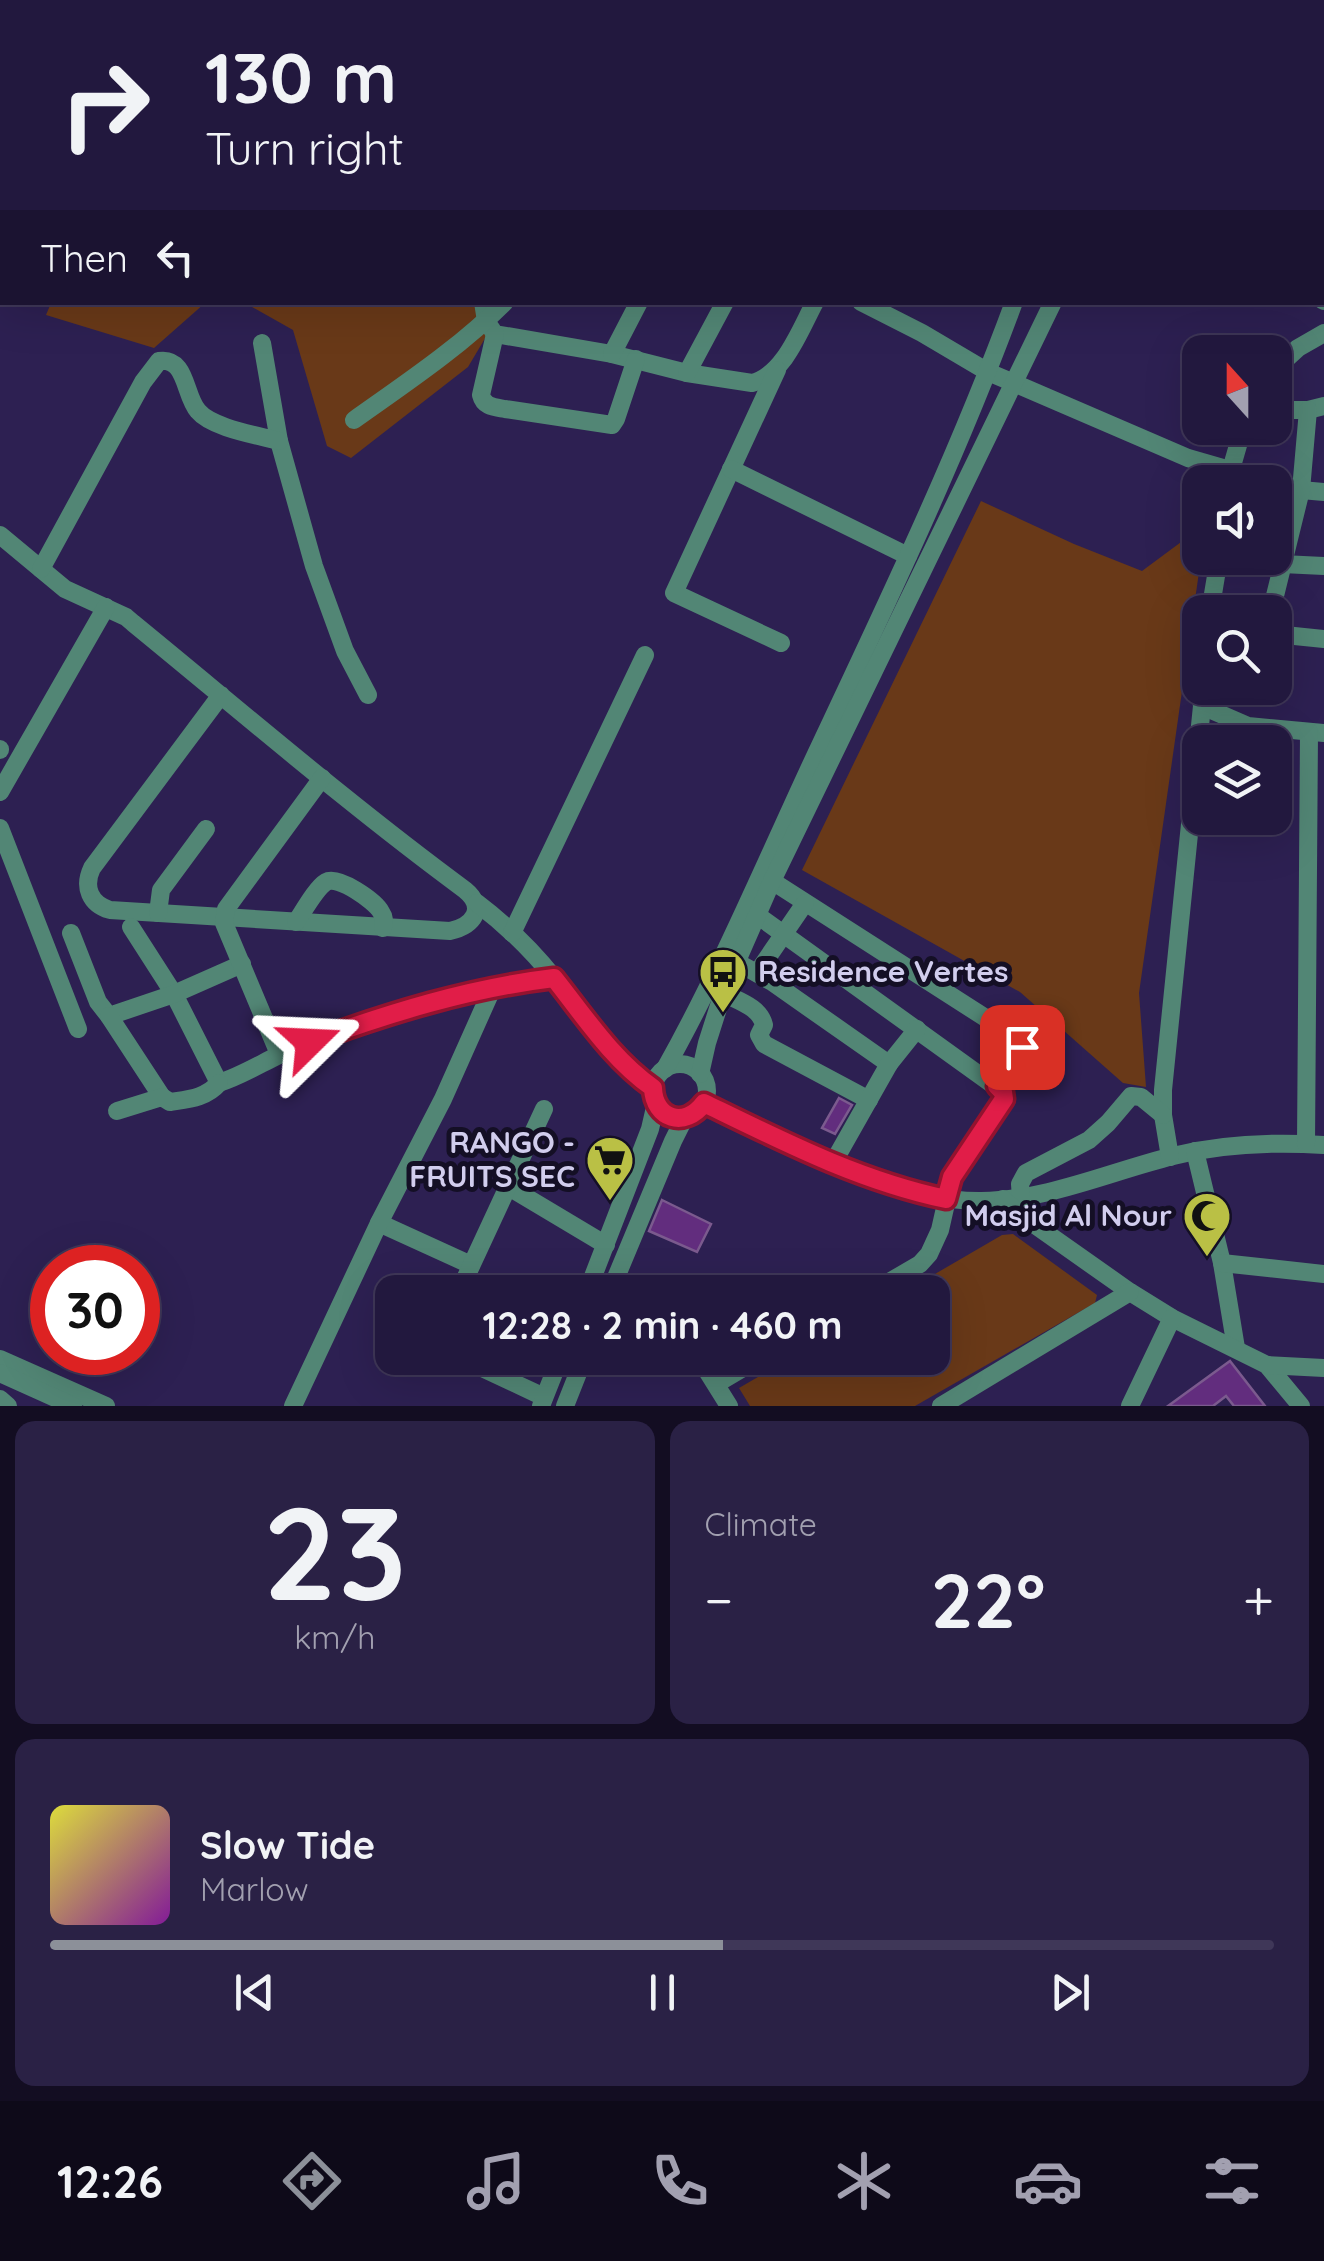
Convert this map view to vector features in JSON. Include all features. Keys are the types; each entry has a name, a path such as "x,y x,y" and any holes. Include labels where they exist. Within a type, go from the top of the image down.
{"street":[{"path":"612,354 636,305"},
{"path":"687,373 723,305"},
{"path":"781,643 674,593 777,370 813,305"},
{"path":"867,305 988,372 1204,465"},
{"path":"594,1275 650,1129 655,1080 665,1069 721,961 908,556 1013,305"},
{"path":"700,1074 723,993 772,881 1052,305"},
{"path":"488,319 687,373 752,383 777,370"},
{"path":"488,319 481,395 488,406 612,424 636,360"},
{"path":"354,420 488,319"},
{"path":"1292,353 1324,333"},
{"path":"262,343 279,441 314,566 345,652 368,695"},
{"path":"41,569 159,361 169,361 181,370 191,400 201,415 279,441"},
{"path":"1292,519 1316,408"},
{"path":"731,469 908,556"},
{"path":"1292,488 1324,492"},
{"path":"0,535 74,594 126,617 466,890 502,921 554,978 612,1052 654,1095 664,1113 685,1118 696,1113 704,1103 706,1088 700,1074 680,1064 665,1069"},
{"path":"1292,557 1324,566"},
{"path":"0,792 106,607"},
{"path":"1292,636 1324,639"},
{"path":"512,933 645,656"},
{"path":"220,694 88,874 90,895 104,908 456,930 474,916 477,903"},
{"path":"704,1103 834,1163 910,1192 946,1199 1012,1199 1195,1151 1315,1144 1316,733 1248,726 1202,706 1163,1090 1170,1157"},
{"path":"280,1054 223,916 322,778"},
{"path":"0,828 78,1029"},
{"path":"158,913 161,890 206,829"},
{"path":"296,922 324,884 335,880 380,909 383,928"},
{"path":"772,881 1020,1040 1022,1047 997,1086"},
{"path":"756,1010 764,978 783,933 805,903"},
{"path":"757,914 1003,1092 1004,1099 952,1177 940,1230 929,1254 901,1275"},
{"path":"131,927 174,994 219,1084"},
{"path":"71,934 98,1002 162,1097 170,1102 210,1093 219,1084 280,1054 372,1019 500,986 554,978"},
{"path":"293,1406 379,1223 500,986 529,950"},
{"path":"735,962 889,1064"},
{"path":"109,1016 174,994 242,964"},
{"path":"723,993 756,1010 763,1018 759,1035 764,1044 869,1100"},
{"path":"834,1163 889,1064 917,1029"},
{"path":"1012,1199 1026,1173 1088,1140 1131,1096 1141,1097 1163,1115"},
{"path":"117,1111 162,1097"},
{"path":"467,1275 544,1110"},
{"path":"617,1275 685,1118"},
{"path":"1195,1151 1222,1263 1236,1348"},
{"path":"508,1187 606,1245"},
{"path":"1012,1199 1018,1213 1130,1292 1172,1318 1267,1365 1301,1406"},
{"path":"379,1223 471,1265"},
{"path":"1222,1263 1324,1274"},
{"path":"941,1406 1130,1292"},
{"path":"1130,1406 1172,1318"},
{"path":"0,1359 106,1406"},
{"path":"1267,1365 1324,1368"},
{"path":"0,1373 73,1406"},
{"path":"493,1375 542,1402 553,1375"},
{"path":"564,1406 577,1375"},
{"path":"710,1375 728,1406"},
{"path":"716,1384 731,1375"},
{"path":"0,1399 8,1406"}],"shaded area":[{"path":"50,305 203,305 154,348 46,315"},
{"path":"249,305 505,305 468,367 351,458 327,446 293,330"},
{"path":"981,501 1142,571 1182,541 1182,575 1199,575 1196,595 1182,595 1182,691 1139,993 1146,1087 1123,1083 1020,992 802,870"},
{"path":"1013,1234 1097,1295 1095,1303 915,1406 750,1406 739,1388 762,1375 950,1375 950,1275 933,1275 1002,1235"}],"building":[{"path":"839,1098 852,1105 835,1134 822,1128"},
{"path":"662,1200 711,1224 697,1252 649,1231"},
{"path":"1230,1361 1265,1406 1234,1406 1226,1396 1213,1406 1168,1406"}],"place":[{"name":"Residence Vertes","path":"723,1014"},
{"name":"RANGO - FRUITS SEC","path":"610,1202"},
{"name":"Masjid Al Nour","path":"1207,1258"}],"route":[{"path":"310,1042 372,1019 493,987 554,978 612,1052 653,1088 656,1103 664,1113 685,1118 704,1103 810,1154 910,1192 946,1199 952,1177 1004,1099 997,1086 1022,1047"}]}
